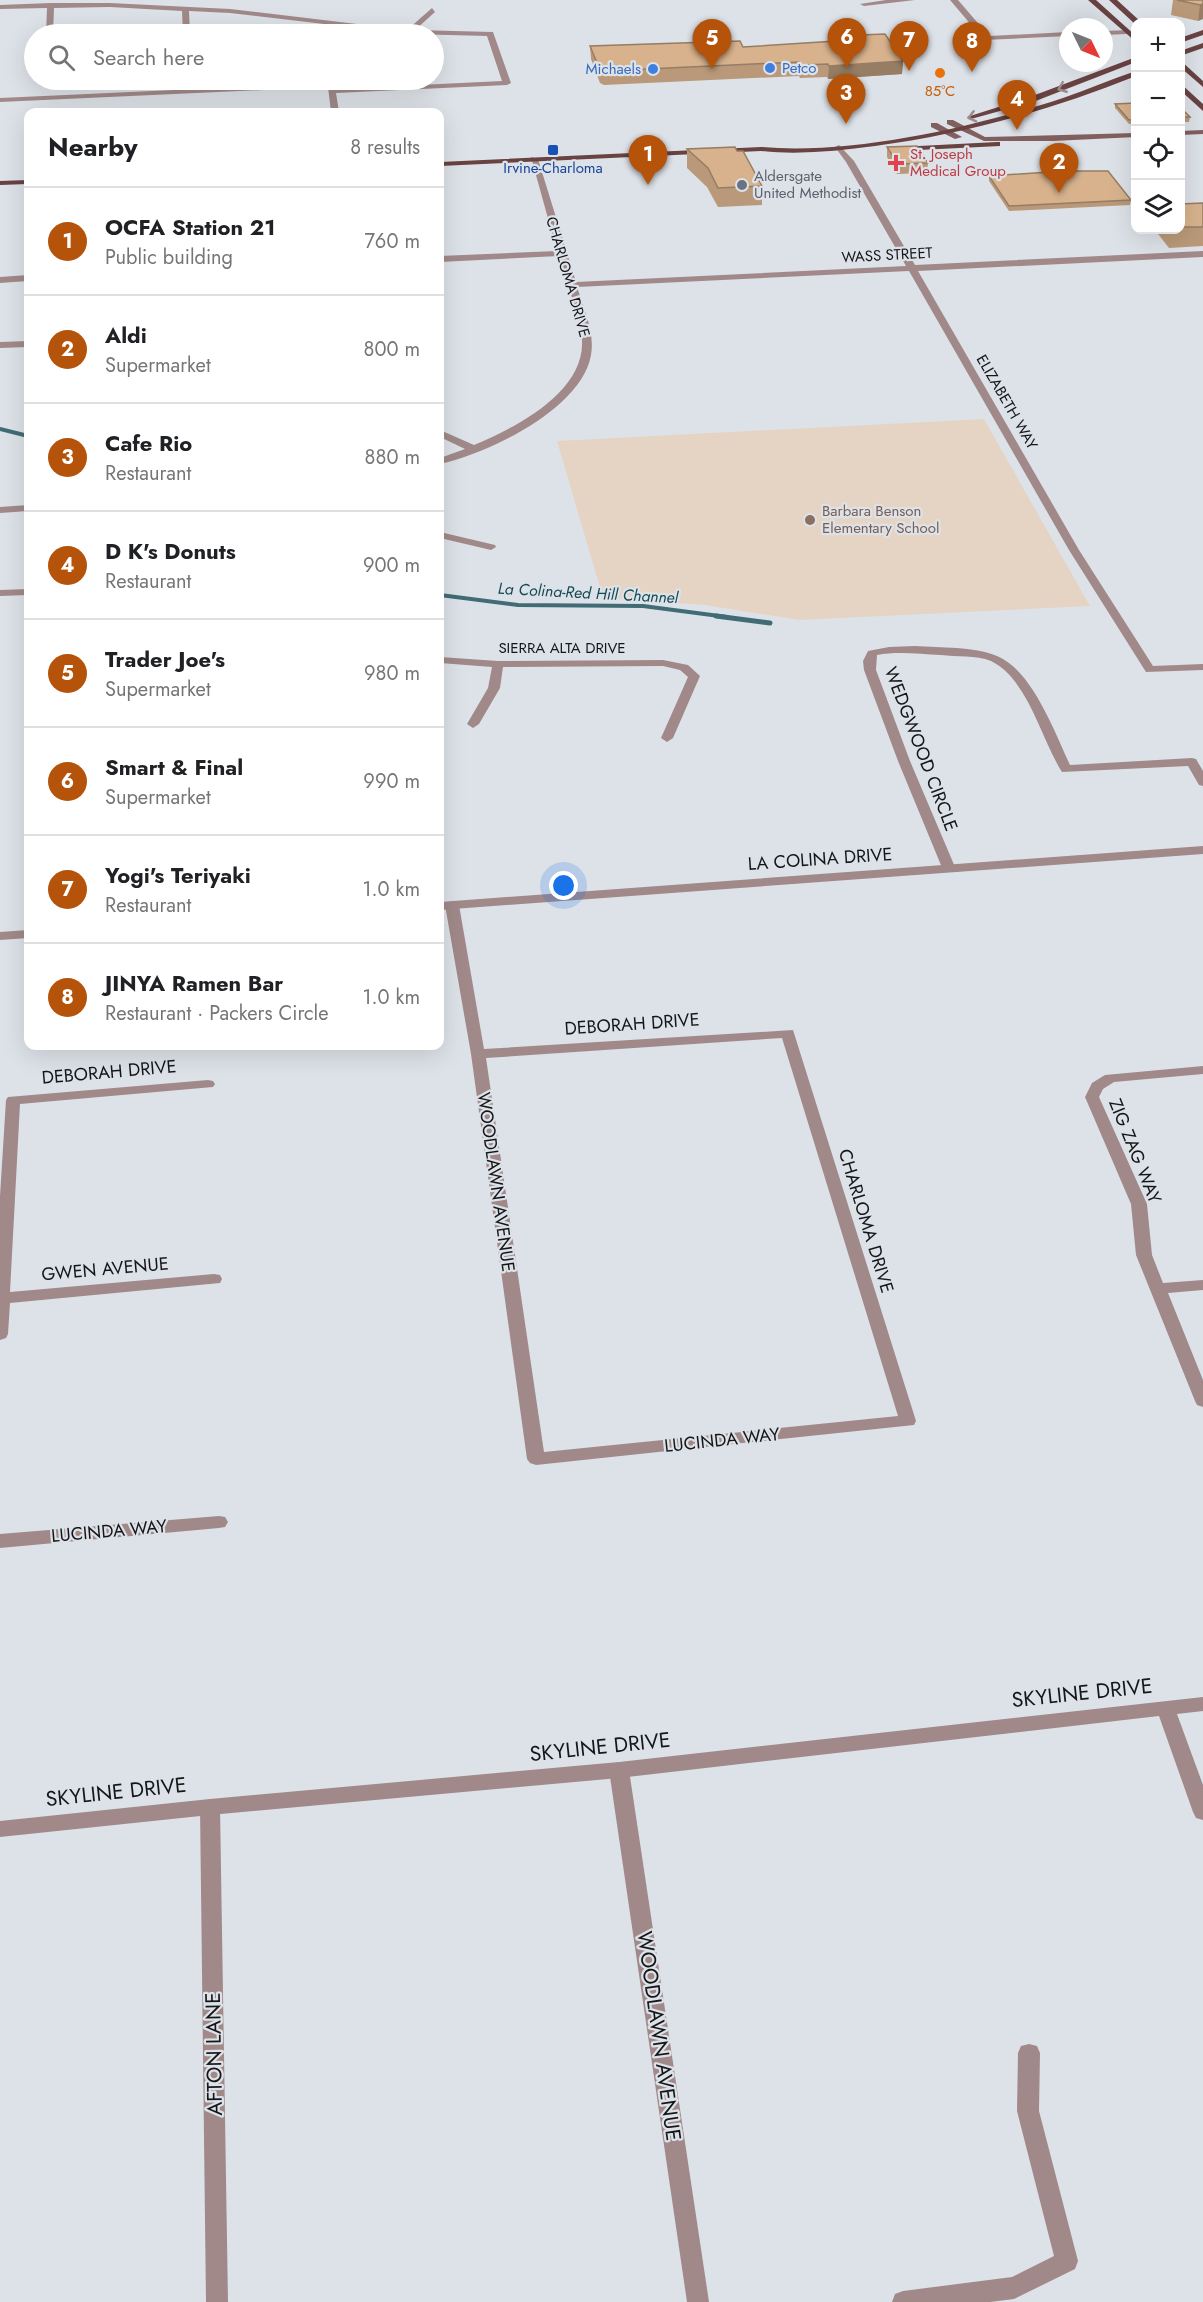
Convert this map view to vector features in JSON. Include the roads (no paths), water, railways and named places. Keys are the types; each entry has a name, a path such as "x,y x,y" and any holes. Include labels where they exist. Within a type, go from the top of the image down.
{"main road":[{"path":"1092,0 1131,36"},
{"path":"1113,0 1133,18"},
{"path":"1185,39 1203,32"},
{"path":"1185,52 1203,45"},
{"path":"761,149 782,144 861,136 950,122 1020,103 1131,61"},
{"path":"1185,67 1203,85"},
{"path":"444,164 761,149 787,152 839,147 962,129 1048,107 1131,76"},
{"path":"1185,90 1203,109"},
{"path":"950,122 984,139 1131,135"},
{"path":"934,125 966,140 997,144"},
{"path":"1185,133 1203,132"},
{"path":"839,147 888,149 1044,142 1053,139"},
{"path":"0,183 24,182"}],"street":[{"path":"864,4 911,0"},
{"path":"954,0 987,38 1059,34"},
{"path":"49,24 51,5"},
{"path":"0,7 110,5 185,8 262,14 338,24"},
{"path":"185,8 186,24"},
{"path":"417,24 432,10"},
{"path":"1113,33 1127,32"},
{"path":"444,33 490,34 507,83 444,84"},
{"path":"0,100 221,90"},
{"path":"332,90 334,108"},
{"name":"ELIZABETH WAY","path":"839,147 850,161 913,267 1074,550 1150,670 1203,667"},
{"name":"CHARLOMA DRIVE","path":"444,460 503,436 533,418 559,398 575,380 584,365 587,351 586,332 534,159"},
{"path":"444,259 563,254"},
{"name":"WASS STREET","path":"572,285 1203,254"},
{"path":"0,280 24,278"},
{"path":"0,345 24,344"},
{"path":"444,435 474,449"},
{"path":"0,510 24,508"},
{"path":"444,536 491,547"},
{"path":"0,593 24,592"},
{"name":"WEDGWOOD CIRCLE","path":"948,867 904,761 870,670 868,661 873,653 901,649 965,654 994,659 1009,667 1020,680 1066,769 1192,762 1203,782"},
{"name":"SIERRA ALTA DRIVE","path":"444,660 498,664 663,663 684,667 694,676 667,738"},
{"path":"473,724 494,688 498,664"},
{"name":"LA COLINA DRIVE","path":"446,905 1203,850"},
{"name":"WOODLAWN AVENUE","path":"446,905 478,1054 536,1459"},
{"path":"0,936 24,934"},
{"name":"CHARLOMA DRIVE","path":"788,1033 908,1421"},
{"name":"DEBORAH DRIVE","path":"478,1054 788,1033"},
{"name":"ZIG ZAG WAY","path":"1203,1070 1110,1078 1097,1086 1092,1097 1139,1204 1144,1255 1203,1401"},
{"name":"DEBORAH DRIVE","path":"1,1297 13,1100 208,1084"},
{"name":"GWEN AVENUE","path":"1,1297 214,1279"},
{"path":"1157,1289 1203,1285"},
{"path":"0,1334 1,1297"},
{"name":"LUCINDA WAY","path":"536,1459 908,1421"},
{"name":"LUCINDA WAY","path":"0,1541 219,1522"},
{"name":"SKYLINE DRIVE","path":"0,1829 210,1807 619,1770 1203,1704"},
{"path":"1165,1708 1203,1812"},
{"name":"WOODLAWN AVENUE","path":"619,1770 698,2302"},
{"name":"AFTON LANE","path":"210,1807 217,2302"},
{"path":"903,2302 1014,2288 1067,2261 1028,2111 1029,2053"}],"waterway":[{"name":"La Colina-Red Hill Channel","path":"0,429 24,435"},
{"name":"La Colina-Red Hill Channel","path":"444,596 518,605 643,606 727,617"},
{"name":"La Colina-Red Hill Channel","path":"716,616 770,623"}],"place":[{"name":"Petco","path":"770,68"},
{"name":"Smart & Final","path":"847,68"},
{"name":"Michaels","path":"653,69"},
{"name":"Trader Joe's","path":"712,69"},
{"name":"Yogi's Teriyaki","path":"909,71"},
{"name":"JINYA Ramen Bar","path":"972,72"},
{"name":"85°C","path":"940,73"},
{"name":"Cafe Rio","path":"846,124"},
{"name":"D K's Donuts","path":"1017,130"},
{"name":"Irvine-Charloma","path":"553,150"},
{"name":"St. Joseph Medical Group","path":"896,163"},
{"name":"OCFA Station 21","path":"648,185"},
{"name":"Aldersgate United Methodist","path":"742,185"},
{"name":"Aldi","path":"1059,193"},
{"name":"Barbara Benson Elementary School","path":"810,520"}]}
